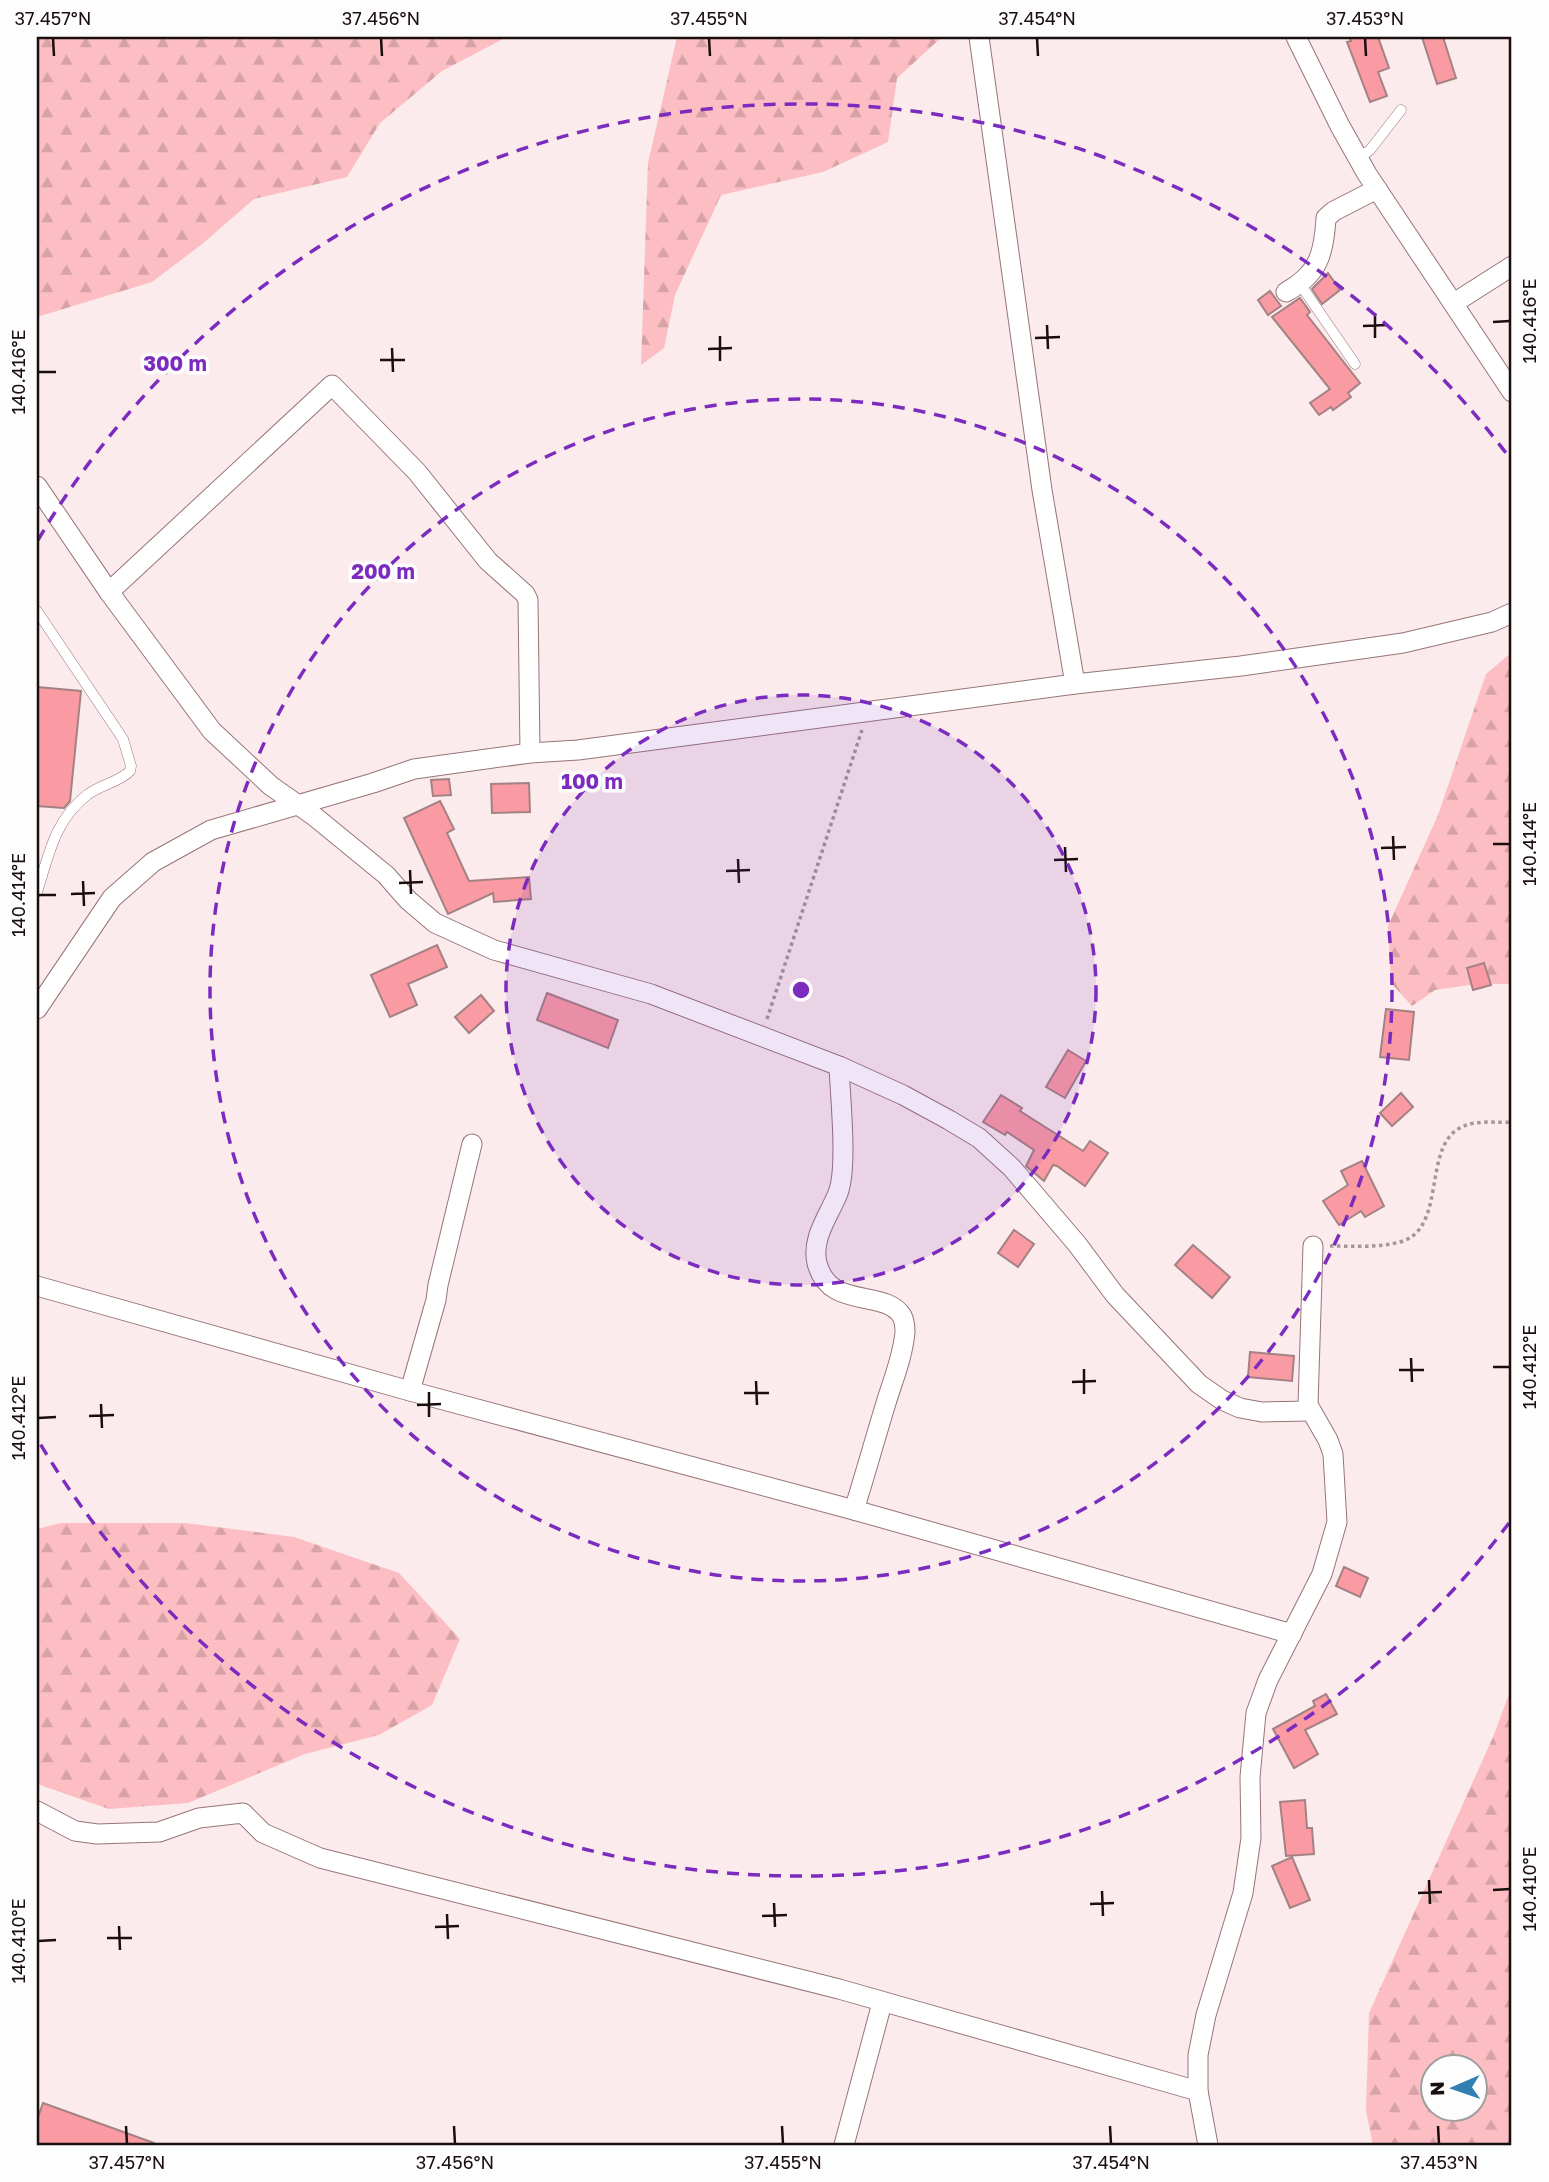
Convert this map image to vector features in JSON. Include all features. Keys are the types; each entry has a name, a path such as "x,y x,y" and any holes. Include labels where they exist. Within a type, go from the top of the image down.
{"street":[{"path":"979,37 1042,490 1075,684"},
{"path":"1296,37 1340,126 1377,189 1512,392"},
{"path":"1293,288 1317,264 1325,246 1326,218 1334,211 1377,189"},
{"path":"1454,303 1512,266"},
{"path":"109,592 332,385 417,472 488,561 525,594 528,600 530,640 530,752"},
{"path":"37,486 109,592 212,731 271,786 355,849 435,923 494,950 624,985 839,1066 903,1095 949,1120 979,1138 1002,1158 1077,1244 1115,1296 1199,1384 1222,1400 1240,1408 1262,1412 1310,1411"},
{"path":"37,1009 112,898 153,862 212,830 414,769 1075,684 1241,666 1403,643 1492,622 1512,613"},
{"path":"839,1066 842,1157 839,1191 816,1241 817,1264 827,1284 842,1293 890,1306 903,1317 905,1330 900,1360 854,1510"},
{"path":"411,1391 436,1300 472,1144"},
{"path":"1208,2145 1198,2091 1198,2055 1206,2015 1242,1893 1252,1822 1250,1777 1256,1713 1268,1680 1322,1574 1338,1522 1333,1454 1328,1440 1310,1411 1308,1384 1313,1247"},
{"path":"37,1286 411,1391 854,1510 1292,1634"},
{"path":"37,1811 75,1831 97,1834 159,1832 199,1818 243,1814 263,1833 320,1858 839,1989 1198,2091"},
{"path":"844,2145 882,2003"}],"lane":[{"path":"1359,158 1370,150 1401,110"},
{"path":"1293,288 1355,364"},
{"path":"37,611 123,739 131,766 123,778 87,795 61,825 54,835 37,891"}],"path":[{"path":"761,1037 861,736 862,712"},
{"path":"1313,1247 1401,1242 1418,1232 1431,1206 1434,1175 1450,1137 1466,1125 1512,1122"}],"green space":[{"path":"37,37 507,37 442,71 380,123 347,177 254,199 201,245 152,282 37,317"},
{"path":"677,37 942,37 897,78 888,142 823,172 721,195 675,295 664,348 641,365 648,163"},
{"path":"1512,652 1512,984 1477,984 1435,990 1412,1006 1391,983 1388,926 1438,815 1486,674"},
{"path":"61,1523 185,1523 294,1537 399,1573 460,1639 432,1705 379,1735 305,1754 188,1803 109,1809 37,1784 37,1529"},
{"path":"1512,1686 1512,2145 1373,2145 1366,2111 1369,2013 1493,1737"}],"building":[{"path":"1349,37 1378,37 1389,68 1378,72 1387,96 1370,102 1347,42 1351,41"},
{"path":"1422,37 1443,37 1456,78 1437,84"},
{"path":"1328,273 1340,290 1322,304 1312,289"},
{"path":"1270,291 1281,306 1268,315 1258,300"},
{"path":"1300,298 1310,312 1307,315 1360,383 1348,393 1351,397 1333,410 1331,407 1319,415 1310,403 1330,389 1272,317"},
{"path":"37,687 81,691 70,801 64,808 37,806"},
{"path":"449,779 451,795 433,796 431,780"},
{"path":"529,783 530,812 492,813 491,784"},
{"path":"440,801 454,829 447,833 469,881 529,877 531,899 494,902 493,893 448,914 404,818"},
{"path":"437,945 447,967 408,984 417,1005 390,1017 371,975"},
{"path":"1484,963 1491,985 1473,990 1467,968"},
{"path":"547,993 618,1020 608,1048 537,1020"},
{"path":"481,995 494,1011 469,1033 455,1017"},
{"path":"1386,1009 1414,1012 1409,1060 1380,1057"},
{"path":"1068,1050 1086,1061 1065,1098 1046,1087"},
{"path":"1401,1093 1413,1107 1392,1126 1380,1113"},
{"path":"1001,1095 1022,1108 1020,1111 1083,1151 1090,1141 1108,1153 1085,1186 1053,1165 1044,1181 1026,1166 1034,1150 1007,1132 1005,1135 983,1122"},
{"path":"1362,1161 1384,1206 1365,1217 1361,1211 1339,1225 1323,1201 1348,1185 1341,1171"},
{"path":"1014,1230 1034,1244 1018,1267 998,1253"},
{"path":"1193,1245 1230,1277 1212,1298 1175,1265"},
{"path":"1250,1352 1294,1356 1292,1381 1248,1377"},
{"path":"1344,1567 1368,1578 1360,1597 1336,1586"},
{"path":"1326,1694 1337,1714 1305,1730 1318,1754 1294,1768 1273,1729 1315,1706 1313,1701"},
{"path":"1305,1800 1307,1828 1312,1828 1314,1854 1286,1856 1280,1802"},
{"path":"1292,1857 1310,1900 1290,1908 1272,1866"},
{"path":"43,2103 154,2145 37,2145 37,2120"}]}
